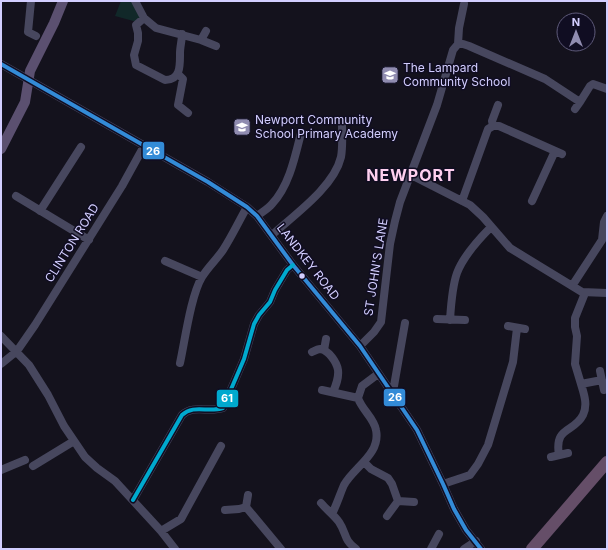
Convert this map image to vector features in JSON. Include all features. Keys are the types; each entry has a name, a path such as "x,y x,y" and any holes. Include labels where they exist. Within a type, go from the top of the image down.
{"highway":[{"path":"532,549 607,462"}],"main road":[{"path":"1,150 25,102 30,71 54,23 63,1"}],"street":[{"path":"31,1 28,32 36,36"},
{"path":"136,1 144,18 156,28 182,34 216,46"},
{"name":"ST JOHN'S LANE","path":"360,346 374,332 381,322 390,244 400,202 437,105 453,50 458,44 459,28 464,4"},
{"path":"144,18 136,25 138,33 138,41 134,55 136,65 165,80 174,78 178,74 181,65 180,53 182,34"},
{"path":"201,40 206,31"},
{"path":"458,44 470,46 544,79 580,102"},
{"name":"LANDKEY ROAD","path":"1,64 194,174 247,207 257,216 293,265 360,346 390,390 416,430 454,509 466,530 481,549"},
{"path":"178,74 183,78 178,105 188,113"},
{"path":"575,109 590,86 593,84 607,89"},
{"path":"493,126 492,121 498,105"},
{"path":"272,235 321,190 336,170 341,157 342,123"},
{"path":"462,201 488,130 493,126 499,126 559,152 532,201"},
{"path":"257,216 271,205 280,194 295,155 301,134"},
{"name":"CLINTON ROAD","path":"1,364 16,351 35,325 122,186 144,146"},
{"path":"40,211 81,147"},
{"path":"410,175 470,205 510,248 573,287 585,293 607,293"},
{"path":"16,196 89,240"},
{"path":"180,363 194,299 202,277 224,249 247,207"},
{"path":"573,287 602,240 604,222 607,216"},
{"path":"450,320 457,274 462,264 481,237 491,227"},
{"path":"165,261 202,277"},
{"path":"133,500 182,415 188,410 211,410 223,408 244,359 254,324 259,315 270,302 275,290 287,270 293,265"},
{"path":"559,455 558,443 564,432 577,422 583,415 585,400 575,364 577,341 575,318 585,293"},
{"path":"437,319 465,320"},
{"path":"390,390 394,386 405,323"},
{"path":"443,484 470,475 478,464 488,445 513,362 521,328 508,326"},
{"path":"1,336 29,365 85,457 115,481 161,531 175,549"},
{"path":"324,350 326,339"},
{"path":"312,352 319,349 324,350 334,360 338,370 333,392"},
{"path":"600,371 604,390"},
{"path":"332,514 344,485 364,462 372,451 376,442 376,430 372,420 360,404 358,398 362,386 378,374"},
{"path":"581,384 602,380"},
{"path":"322,390 358,398"},
{"path":"33,466 74,441"},
{"path":"161,531 182,519 212,454 221,446"},
{"path":"1,470 25,460"},
{"path":"364,462 371,469 388,478 392,484 398,501"},
{"path":"246,507 248,495"},
{"path":"398,501 414,502"},
{"path":"387,516 398,501"},
{"path":"321,503 340,524 349,543 356,549"},
{"path":"225,510 239,510 246,507"},
{"path":"246,507 281,549"},
{"path":"431,549 439,534"},
{"path":"266,546 273,540"},
{"path":"464,549 476,542"}],"green space":[{"path":"121,1 132,1 140,17 137,22 115,16"}],"transit line":[{"name":"26","path":"1,64 208,182 247,207 257,216 293,265 360,346 417,430 454,509 466,530 481,549"},
{"name":"61","path":"133,500 182,415 196,409 212,410 223,408 244,359 254,324 259,315 270,302 275,290 287,270 293,265"}],"place":[{"name":"The Lampard Community School","path":"390,75"},
{"name":"Newport Community School Primary Academy","path":"242,127"}],"district":[{"name":"NEWPORT","path":"411,175"}]}
